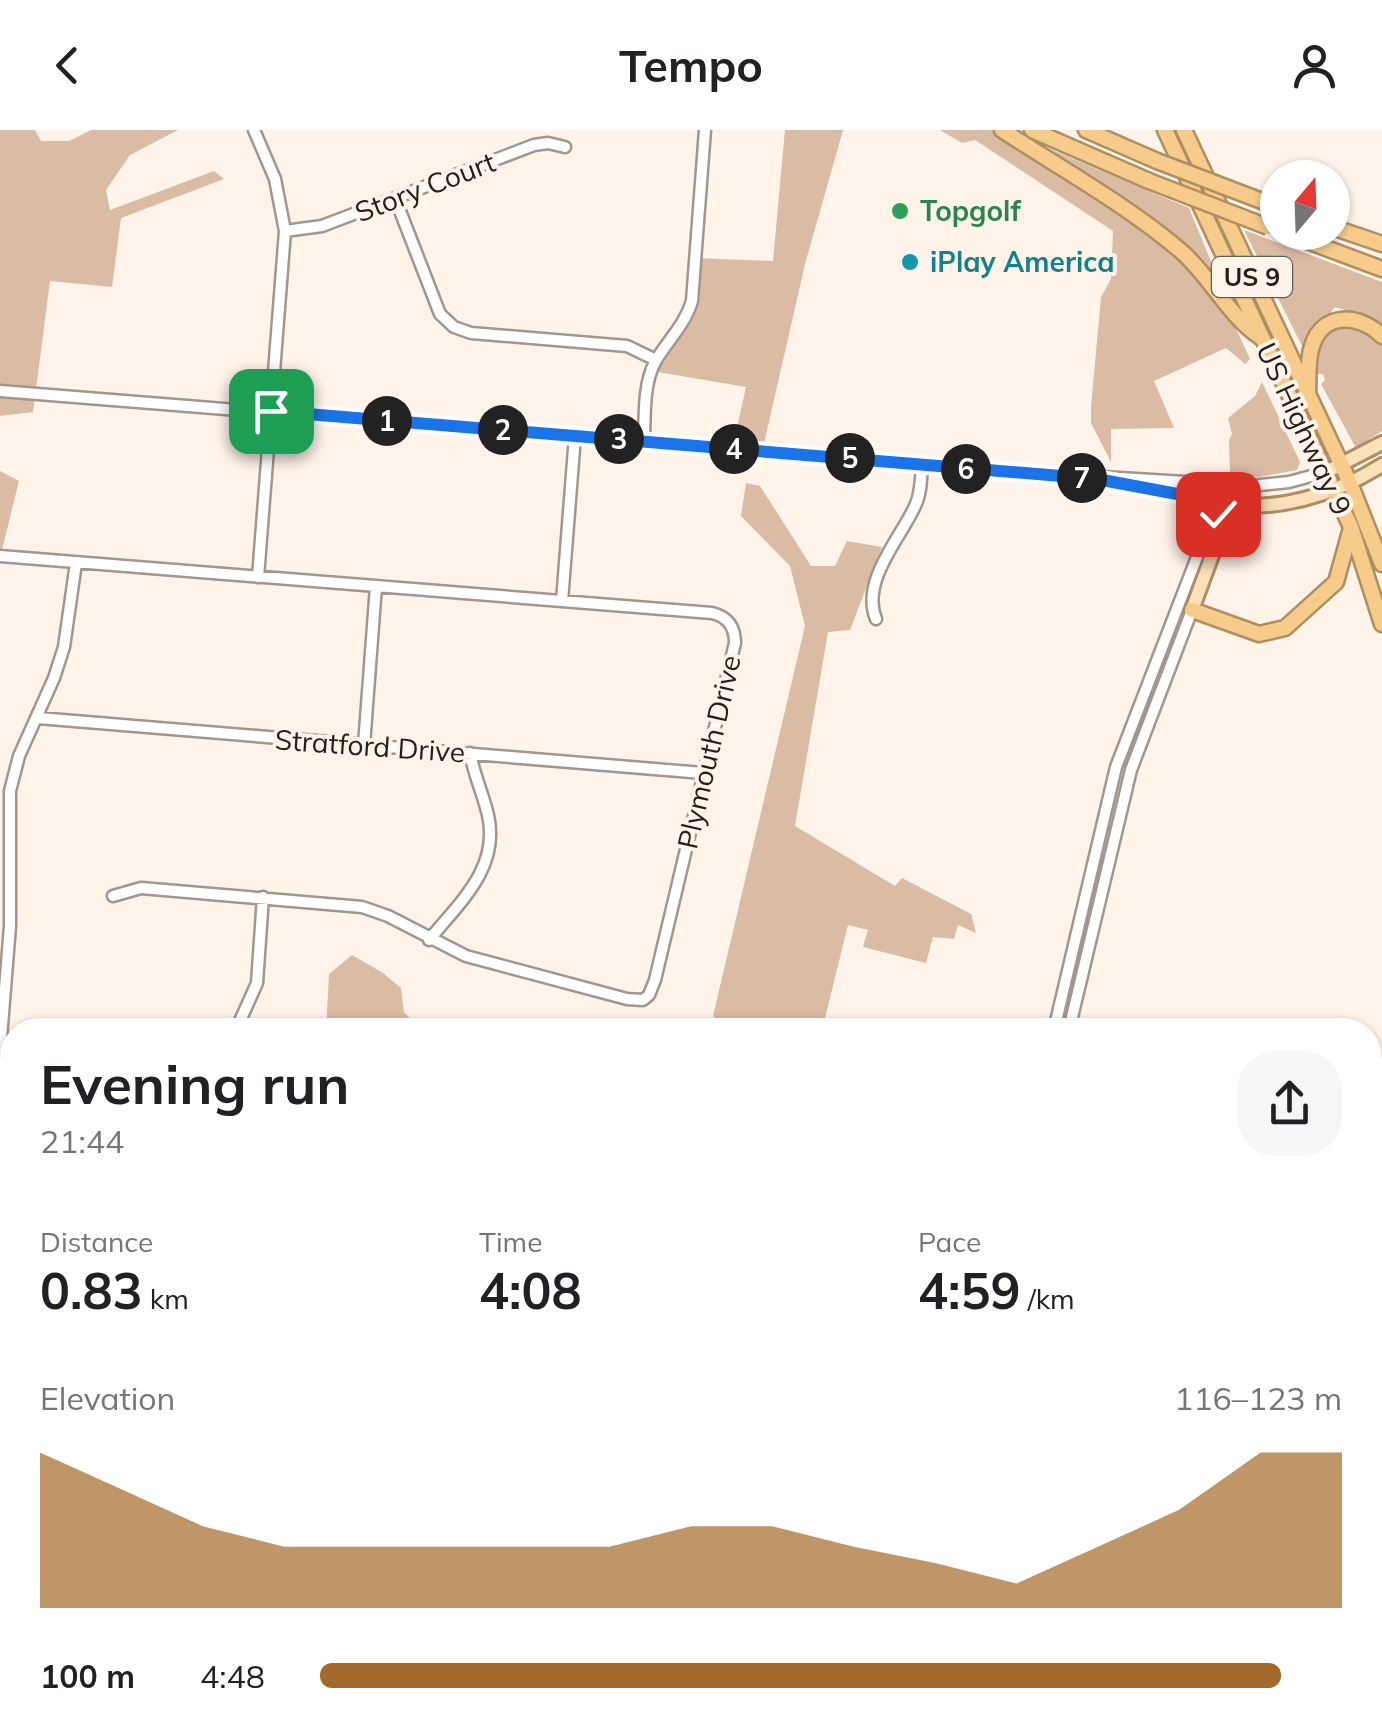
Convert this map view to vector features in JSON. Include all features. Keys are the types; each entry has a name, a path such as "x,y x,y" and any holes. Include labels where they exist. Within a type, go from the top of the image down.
{"highway":[{"path":"1002,130 1178,248 1207,276 1243,326 1260,337"},
{"path":"1032,130 1149,182 1260,224"},
{"path":"1086,130 1260,200"},
{"name":"US Highway 9","path":"1165,130 1351,527 1382,624"},
{"name":"US Highway 9","path":"1184,130 1342,465 1382,564"},
{"path":"1350,233 1381,243"},
{"path":"1332,250 1382,268"},
{"path":"1308,394 1311,349 1329,324 1353,319 1382,336"},
{"path":"1192,610 1258,634 1285,628 1336,582 1351,527"}],"main road":[{"path":"1326,472 1382,442"},
{"path":"1192,610 1214,550 1216,502 1266,505 1334,490 1382,466"}],"street":[{"path":"254,130 274,179 284,231 258,577"},
{"path":"644,441 649,378 692,301 705,130"},
{"name":"Story Court","path":"284,231 322,226 534,145 565,146"},
{"path":"395,198 437,308 454,327 471,333 628,346 656,360"},
{"path":"0,391 1097,479 1216,502"},
{"path":"562,601 575,436"},
{"path":"876,619 873,608 882,563 916,504 922,466"},
{"path":"1097,479 1108,475 1218,486 1273,485 1326,472"},
{"path":"1057,1018 1116,767 1198,557 1218,486"},
{"name":"Plymouth Drive","path":"0,556 712,613 728,620 734,630 735,643 655,980 643,1000 627,1000 479,960 362,906 141,888 113,896"},
{"path":"3,1018 10,926 10,791 19,756 38,718 64,647 76,563"},
{"path":"364,744 376,586"},
{"path":"1173,618 1192,610"},
{"path":"1072,1018 1135,757 1192,610"},
{"path":"1158,656 1172,662"},
{"name":"Stratford Drive","path":"38,718 704,773"},
{"path":"430,940 476,884 488,854 489,819 470,754"},
{"path":"1099,836 1113,839"},
{"path":"241,1018 257,983 264,897"}],"shaded area":[{"path":"0,130 35,130 41,141 69,141 91,130 178,130 130,155 106,190 110,210 214,171 224,179 121,218 112,287 50,281 33,412 0,416"},
{"path":"785,130 843,130 805,264 763,448 733,446 746,387 652,371 689,312 696,258 773,261"},
{"path":"940,130 991,130 1190,263 1226,307 1250,359 1245,364 1226,348 1154,381 1174,428 1111,429 1111,462 1091,423 1091,407 1101,297 1111,279 1113,231 975,140 962,143"},
{"path":"1038,144 1189,208 1216,274 1157,226"},
{"path":"1244,230 1260,236 1260,250 1297,250 1382,282 1382,326 1375,319 1335,307 1303,348"},
{"path":"1337,323 1358,323 1382,342 1382,431 1356,448 1321,384 1325,380 1323,374 1317,374 1319,345"},
{"path":"1262,382 1300,462 1297,470 1259,477 1230,475 1232,434 1228,418 1255,396"},
{"path":"0,471 19,481 0,558"},
{"path":"746,483 760,486 811,566 835,566 847,541 882,547 850,630 828,632 795,826 895,886 902,878 971,914 976,933 958,925 954,939 933,937 926,963 863,947 868,930 848,925 825,1018 713,1016 805,626 790,566 741,516"},
{"path":"352,955 401,988 404,1012 410,1018 327,1018 329,974"}],"place":[{"name":"Topgolf","path":"900,211"},
{"name":"iPlay America","path":"910,262"}],"route":[{"path":"271,411 1097,479 1220,502 1218,514"}]}
